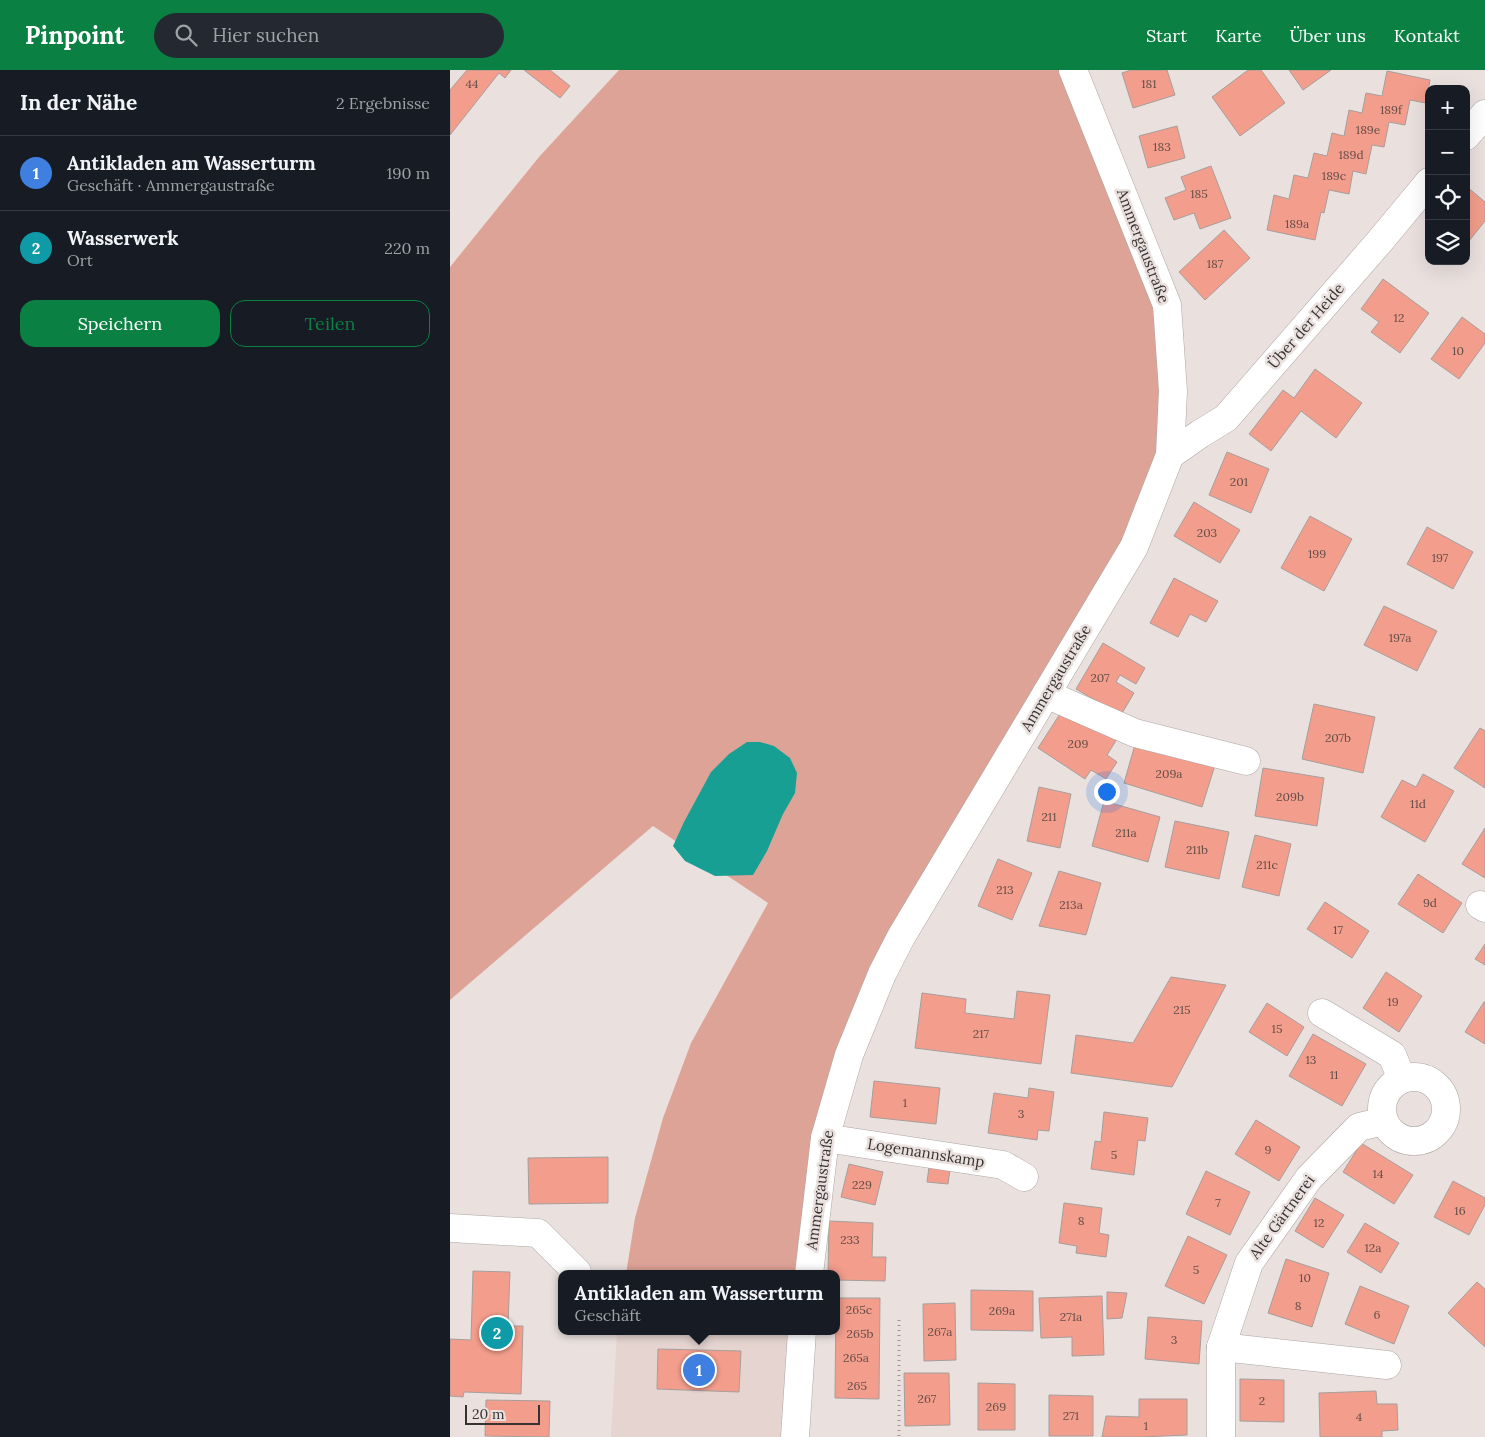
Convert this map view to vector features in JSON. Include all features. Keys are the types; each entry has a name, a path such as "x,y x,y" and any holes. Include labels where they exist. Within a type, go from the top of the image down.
{"street":[{"name":"Ammergaustraße","path":"809,1270 825,1138 849,1055 882,974 900,937 1134,547 1170,455 1173,391 1167,305 1073,70"},
{"path":"1470,131 1485,114"},
{"name":"Über der Heide","path":"1170,455 1226,418 1425,187"},
{"path":"1046,694 1135,733 1246,761"},
{"path":"1322,1012 1392,1055 1402,1079"},
{"path":"1416,1076 1427,1079 1438,1087 1444,1096 1447,1111 1442,1127 1432,1136 1422,1141 1408,1141 1397,1137 1384,1120 1382,1110 1383,1099 1390,1087 1402,1079 1416,1076"},
{"name":"Alte Gärtnerei","path":"1221,1437 1221,1347 1249,1263 1309,1178 1359,1127 1384,1120"},
{"name":"Logemannskamp","path":"825,1138 1003,1165 1024,1177"},
{"path":"450,1228 538,1233 575,1270"},
{"path":"795,1437 802,1335"},
{"path":"1221,1347 1387,1365"}],"path":[{"path":"899,1320 899,1437"}],"shaded area":[{"path":"619,70 1065,70 1159,307 1162,455 1128,544 893,932 800,1270 627,1270 635,1218 663,1118 691,1043 768,903 653,826 450,1000 450,267 539,157"},
{"path":"617,1335 795,1335 787,1437 611,1437"}],"water":[{"path":"747,742 760,742 774,746 790,758 797,773 795,793 783,814 767,851 753,875 715,876 685,861 673,846 711,772 729,754"}],"building":[{"path":"467,70 511,70 505,78 499,73 450,135 450,90"},
{"path":"524,70 550,70 570,86 560,98"},
{"path":"1131,70 1167,70 1175,95 1133,108 1122,73"},
{"path":"1248,70 1261,70 1285,103 1240,136 1212,97"},
{"path":"1289,70 1331,70 1303,90"},
{"path":"1387,71 1430,80 1429,85 1425,85 1425,103 1410,100 1405,125 1389,122 1384,147 1372,145 1366,174 1353,171 1349,194 1329,190 1324,213 1321,212 1315,240 1267,230 1274,195 1289,199 1294,175 1308,178 1314,153 1327,156 1332,133 1344,136 1349,110 1362,113 1366,93 1382,96"},
{"path":"1177,126 1185,158 1148,168 1139,136"},
{"path":"1211,166 1231,218 1200,229 1194,213 1174,220 1165,198 1186,190 1181,177"},
{"path":"1470,189 1485,202 1485,221 1470,240"},
{"path":"1224,230 1250,258 1205,300 1179,272"},
{"path":"1383,279 1429,313 1400,353 1371,332 1379,322 1361,309"},
{"path":"1462,317 1485,334 1485,343 1459,379 1431,359"},
{"path":"1315,369 1362,403 1336,438 1301,411 1271,451 1249,434 1283,390 1294,398"},
{"path":"1227,452 1269,469 1251,513 1209,495"},
{"path":"1194,502 1240,530 1220,563 1174,536"},
{"path":"1310,516 1352,539 1324,591 1281,568"},
{"path":"1427,527 1473,552 1453,589 1407,564"},
{"path":"1174,578 1218,601 1206,622 1190,614 1178,637 1150,623"},
{"path":"1384,606 1437,631 1417,671 1364,645"},
{"path":"1103,643 1145,668 1136,684 1120,675 1116,682 1134,693 1121,715 1076,689"},
{"path":"1314,704 1375,717 1363,773 1302,759"},
{"path":"1065,706 1117,739 1107,755 1117,762 1106,779 1091,770 1085,779 1038,748"},
{"path":"1480,728 1485,731 1485,788 1454,768"},
{"path":"1136,741 1215,765 1202,807 1124,783"},
{"path":"1263,768 1324,778 1317,826 1255,816"},
{"path":"1423,774 1454,791 1425,842 1381,817 1402,780 1416,787"},
{"path":"1039,787 1071,794 1060,848 1027,841"},
{"path":"1104,801 1160,817 1148,862 1092,846"},
{"path":"1175,821 1229,832 1219,879 1165,867"},
{"path":"1485,828 1485,878 1462,864"},
{"path":"1255,835 1291,844 1279,896 1242,887"},
{"path":"998,859 1032,873 1012,920 978,906"},
{"path":"1059,871 1101,883 1086,935 1039,926"},
{"path":"1418,874 1462,903 1443,933 1398,904"},
{"path":"1325,902 1369,931 1352,958 1307,929"},
{"path":"1485,944 1485,965 1475,959"},
{"path":"1386,972 1422,996 1399,1032 1363,1008"},
{"path":"1171,977 1226,985 1172,1087 1071,1073 1076,1035 1133,1043"},
{"path":"1017,991 1050,995 1041,1064 915,1048 922,993 966,999 965,1013 1014,1019"},
{"path":"1485,1002 1485,1044 1465,1032"},
{"path":"1267,1003 1304,1027 1287,1056 1249,1032"},
{"path":"1313,1034 1366,1064 1342,1106 1289,1076"},
{"path":"874,1081 940,1088 936,1124 870,1117"},
{"path":"1029,1088 1054,1092 1049,1131 1038,1130 1037,1140 988,1133 994,1093 1028,1098"},
{"path":"1104,1112 1148,1118 1145,1141 1138,1140 1134,1175 1091,1169 1095,1141 1101,1142"},
{"path":"1256,1120 1300,1147 1279,1181 1235,1154"},
{"path":"1361,1143 1413,1175 1394,1204 1343,1172"},
{"path":"608,1157 608,1203 529,1204 528,1158"},
{"path":"849,1164 883,1172 875,1205 841,1197"},
{"path":"929,1167 950,1170 948,1184 927,1182"},
{"path":"1206,1171 1250,1192 1230,1235 1186,1214"},
{"path":"1453,1181 1485,1198 1485,1205 1469,1235 1434,1217"},
{"path":"1315,1198 1344,1215 1323,1248 1295,1231"},
{"path":"1064,1203 1102,1208 1099,1233 1109,1235 1106,1257 1076,1253 1077,1246 1059,1243"},
{"path":"829,1221 873,1223 872,1257 886,1257 885,1281 840,1280 840,1270 828,1270"},
{"path":"1365,1223 1399,1243 1381,1273 1347,1252"},
{"path":"1188,1236 1227,1255 1204,1304 1165,1286"},
{"path":"1286,1259 1329,1273 1312,1327 1268,1313"},
{"path":"473,1271 510,1272 508,1326 523,1326 521,1394 464,1392 463,1397 450,1396 450,1339 471,1340"},
{"path":"1477,1282 1485,1289 1485,1347 1448,1313"},
{"path":"1360,1286 1409,1306 1394,1344 1345,1324"},
{"path":"971,1290 1033,1291 1033,1331 971,1330"},
{"path":"1107,1292 1127,1293 1122,1318 1107,1319"},
{"path":"1102,1296 1104,1355 1072,1356 1072,1337 1041,1338 1039,1298"},
{"path":"840,1298 880,1298 879,1399 835,1398 836,1335 840,1335"},
{"path":"955,1303 956,1360 924,1361 923,1304"},
{"path":"1148,1317 1202,1321 1199,1364 1145,1359"},
{"path":"658,1349 741,1351 739,1392 657,1389"},
{"path":"904,1373 949,1373 950,1425 905,1426"},
{"path":"1240,1379 1284,1380 1284,1422 1240,1421"},
{"path":"978,1383 1015,1384 1015,1430 978,1430"},
{"path":"1376,1391 1377,1404 1397,1404 1398,1430 1382,1431 1382,1437 1320,1437 1319,1393"},
{"path":"1049,1395 1093,1396 1093,1436 1049,1436"},
{"path":"1139,1399 1187,1399 1187,1435 1102,1437 1106,1416 1139,1417"},
{"path":"486,1400 550,1401 549,1437 485,1436"}],"place":[{"name":"Wasserwerk","path":"497,1333"},
{"name":"Antikladen am Wasserturm","path":"699,1370"}]}
